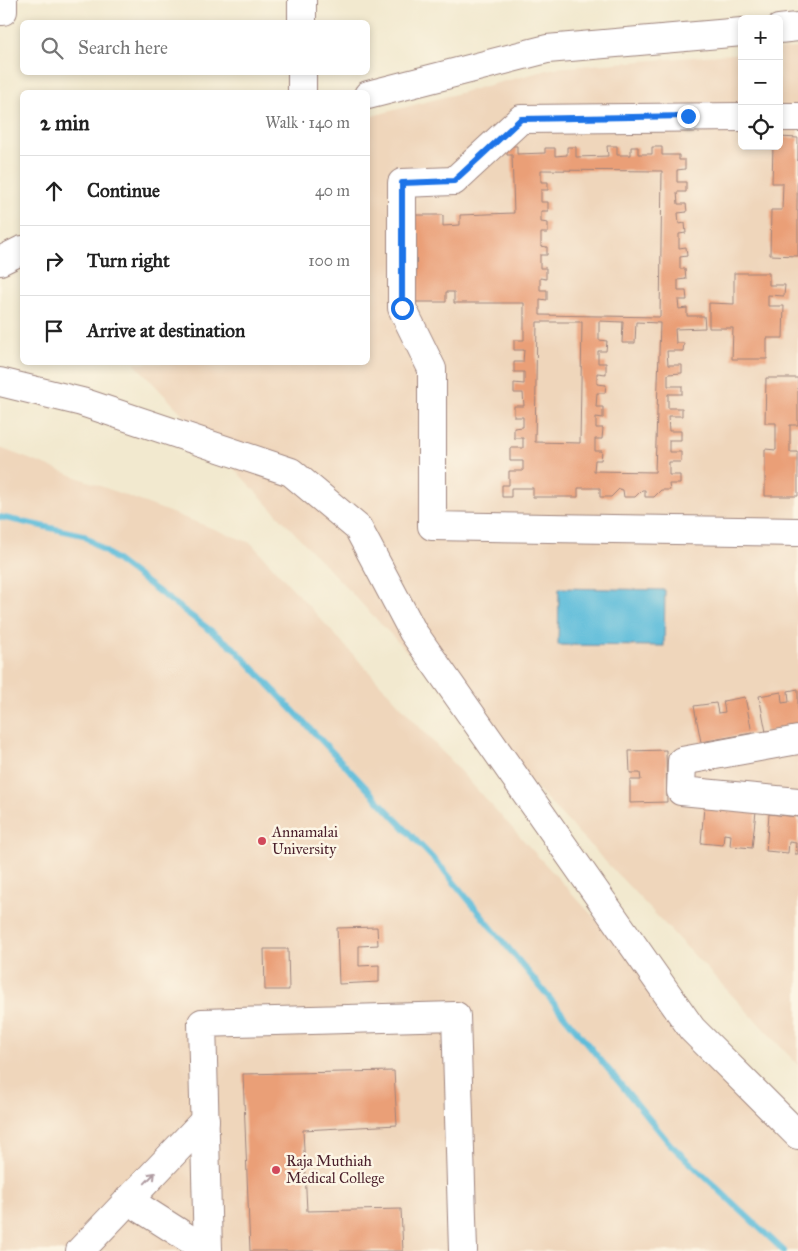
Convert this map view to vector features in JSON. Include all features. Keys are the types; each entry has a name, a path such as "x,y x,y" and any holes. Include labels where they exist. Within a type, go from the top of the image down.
{"street":[{"path":"0,12 3,11 3,0"},
{"path":"302,0 302,20"},
{"path":"783,29 798,27"},
{"path":"370,94 547,49 738,32"},
{"path":"302,75 302,90"},
{"path":"738,117 521,119 454,181 402,183 402,308 432,369 432,526 798,532"},
{"path":"783,117 798,117"},
{"path":"0,260 20,251"},
{"path":"0,382 82,402 291,472 358,528 412,632 692,1028 798,1134"},
{"path":"798,740 682,761 681,791 798,802"},
{"path":"208,1251 202,1023 456,1016 462,1251"},
{"path":"80,1251 205,1120"},
{"path":"128,1200 208,1251"}],"shaded area":[{"path":"798,48 798,1065 136,365 370,365 370,116 555,68 738,53 738,150 783,150 783,49"},
{"name":"Annamalai University","path":"0,448 251,543 798,1140 798,1251 0,1251"}],"water":[{"path":"559,588 665,590 664,646 558,645"}],"building":[{"path":"783,137 798,138 798,256 770,255 771,210 782,210 783,183 772,183 773,150 783,150"},
{"path":"507,146 517,146 517,154 545,153 545,148 555,148 555,156 567,155 567,147 576,147 576,157 608,156 607,146 617,146 617,155 631,155 631,147 638,147 638,154 652,154 652,147 662,147 662,155 679,155 679,160 685,160 685,169 677,170 677,182 686,182 686,192 677,192 678,204 686,204 687,212 678,213 679,224 685,223 686,233 679,234 679,248 686,247 687,256 680,257 680,269 685,269 686,279 678,280 678,291 686,291 687,300 678,300 679,309 687,308 687,316 704,316 705,328 675,329 676,343 684,343 683,351 667,351 668,365 682,365 682,373 668,374 668,386 682,386 682,394 668,394 668,408 682,408 682,416 668,416 669,431 681,431 681,440 669,440 669,452 681,452 681,462 669,462 669,475 680,475 680,484 669,484 670,490 661,490 654,497 645,497 645,490 642,490 635,497 624,497 623,490 619,489 611,497 600,497 600,488 578,488 578,497 533,497 533,488 511,488 511,497 502,497 502,485 509,485 509,471 523,471 523,461 510,461 510,448 523,448 523,438 514,438 514,428 523,427 523,417 514,417 514,406 524,406 523,393 514,393 514,383 524,384 524,372 514,372 514,362 523,362 524,350 514,350 514,340 524,340 524,303 454,303 454,292 446,292 446,302 411,302 412,215 443,215 443,226 460,225 460,215 514,213 512,155 507,155","holes":["541,170 662,171 660,317 540,315 540,299 547,300 547,290 540,290 540,278 546,279 546,268 540,268 540,255 547,255 547,247 541,246 541,233 548,233 548,223 541,222 541,211 548,211 548,202 541,202 541,190 548,190 548,182 541,182","599,321 623,322 622,343 635,343 636,322 660,323 655,472 594,471 595,460 601,460 602,451 595,451 595,439 602,439 603,428 596,428 596,417 603,418 603,407 596,407 597,393 605,393 606,385 597,384 597,373 606,374 606,363 598,363 598,351 606,351 607,341 599,340","537,322 582,322 580,443 535,442"]},
{"path":"734,273 769,273 769,285 785,285 784,296 768,295 768,306 784,306 783,338 767,338 767,359 732,359 733,328 709,328 709,303 734,304"},
{"path":"766,378 798,378 798,425 790,425 790,452 798,452 798,496 765,496 765,449 776,450 776,423 765,423"},
{"path":"798,689 798,726 766,732 759,696 781,692 782,703 789,702 788,691"},
{"path":"745,697 752,733 701,742 694,706 716,703 718,713 725,712 723,701"},
{"path":"666,750 667,802 630,803 630,780 641,780 640,773 630,773 629,751"},
{"path":"704,807 756,811 752,848 730,846 731,835 724,834 723,845 701,843"},
{"path":"769,814 798,817 798,854 795,854 796,843 789,842 788,853 766,851"},
{"path":"377,927 378,945 359,946 359,966 379,965 379,982 339,984 337,928"},
{"path":"264,949 288,949 289,990 265,990"},
{"name":"Raja Muthiah Medical College","path":"394,1071 397,1125 303,1130 307,1211 401,1209 403,1251 250,1251 243,1074"}],"waterway":[{"path":"0,517 83,535 234,648 443,869 670,1144 784,1251"}],"place":[{"name":"Annamalai University","path":"262,841"},
{"name":"Raja Muthiah Medical College","path":"276,1170"}],"route":[{"path":"402,308 402,183 454,181 521,119 688,116"}]}
